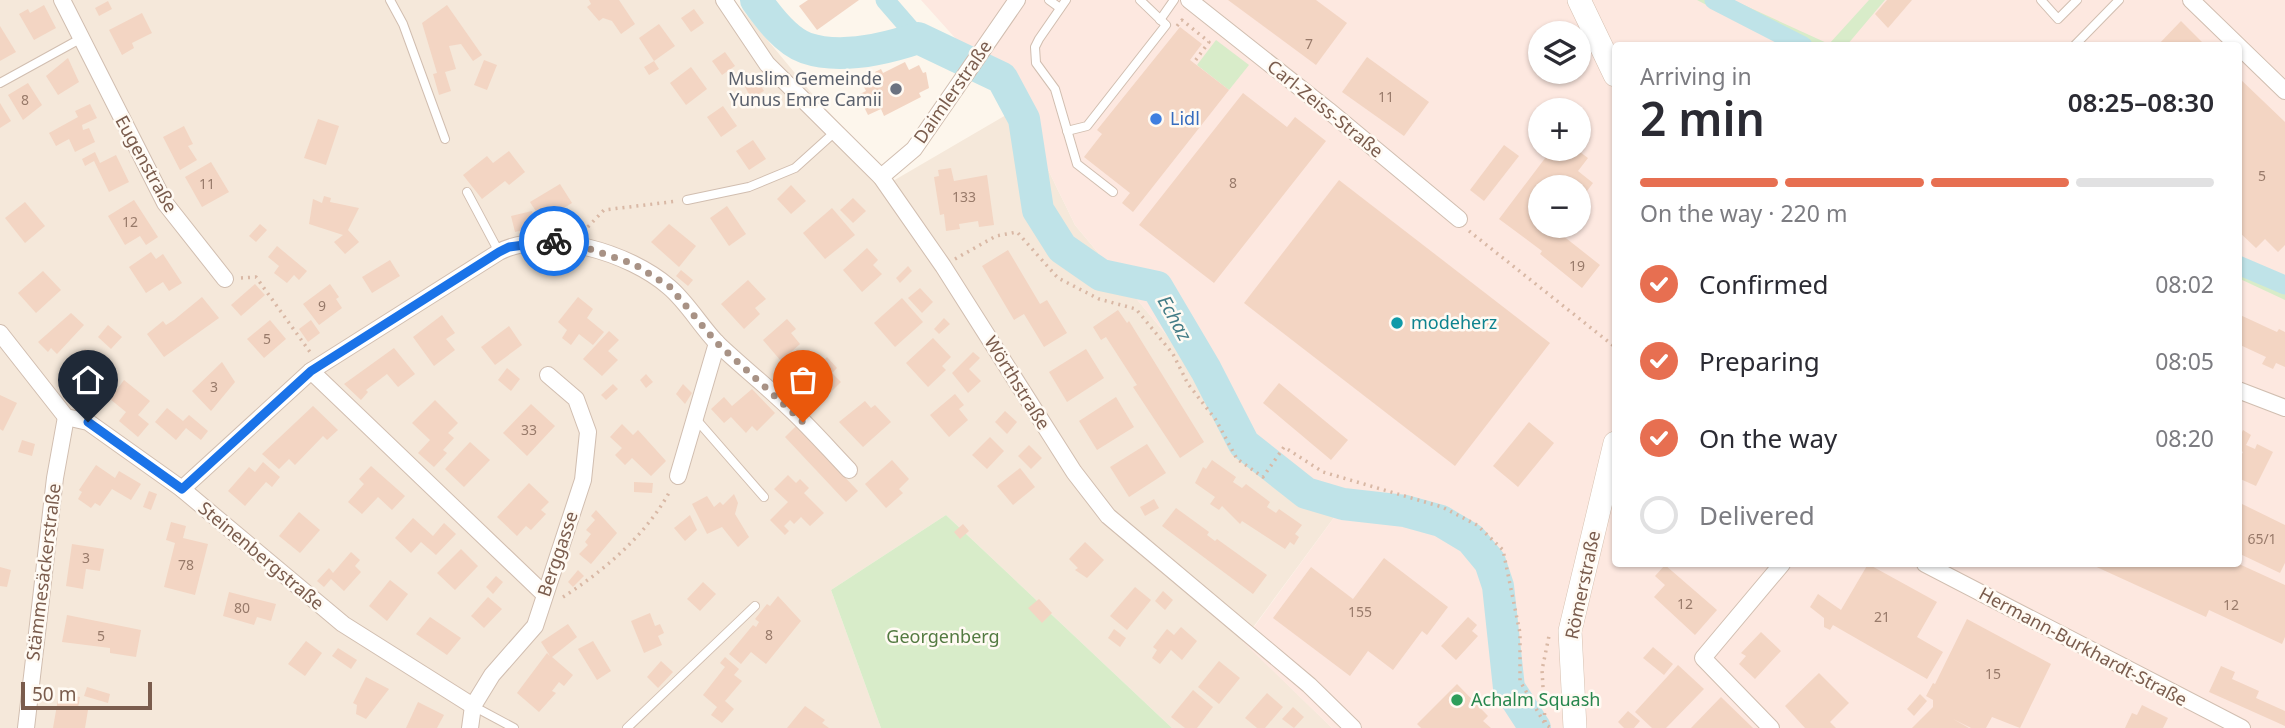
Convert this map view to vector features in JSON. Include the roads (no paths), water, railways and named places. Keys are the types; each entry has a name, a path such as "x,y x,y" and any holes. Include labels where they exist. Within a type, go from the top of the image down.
{"main road":[{"path":"1579,0 1612,69"},
{"name":"Römerstraße","path":"1573,721 1570,631 1612,456"}],"street":[{"name":"Eugenstraße","path":"62,0 165,203 225,279"},
{"name":"Wörthstraße","path":"724,0 767,64 881,177 943,266 1074,472 1108,516 1309,685 1353,728"},
{"name":"Daimlerstraße","path":"881,177 914,149 1017,0"},
{"name":"Carl-Zeiss-Straße","path":"1189,0 1328,110 1459,219"},
{"path":"2191,0 2234,42"},
{"path":"2242,49 2285,91"},
{"path":"182,489 312,363 499,252 509,247 548,241 572,243 634,264 670,287 717,343 788,406 849,470"},
{"path":"0,333 66,418"},
{"path":"678,477 717,343"},
{"path":"312,363 544,594"},
{"name":"Berggasse","path":"470,728 473,706 492,675 535,626 583,480 588,432 576,399 548,375"},
{"path":"2242,392 2285,408"},
{"name":"Steinenbergstraße","path":"66,418 88,422 182,489 343,624 473,706"},
{"name":"Stämmesäckerstraße","path":"26,728 55,478 66,418"},
{"path":"1771,728 1703,658 1779,567"},
{"name":"Hermann-Burkhardt-Straße","path":"1931,567 2242,728"}],"lane":[{"path":"390,0 403,24 445,139"},
{"path":"1049,0 1063,4 1039,39 1036,63 1055,89 1077,164 1112,192"},
{"path":"1140,0 1163,22"},
{"path":"1067,131 1087,126 1163,22 1174,0"},
{"path":"2041,0 2058,19 2077,0"},
{"path":"2078,42 2119,0"},
{"path":"0,83 80,38"},
{"path":"687,200 749,187 794,168 836,131"},
{"path":"467,192 499,252"},
{"path":"695,418 764,497"},
{"path":"627,728 755,606"},
{"name":"Steinenbergstraße","path":"473,706 514,728"}],"waterway":[{"name":"Echaz","path":"756,0 785,34 806,48 834,53 863,52 918,38 1002,78 1024,119 1038,210 1062,248 1101,275 1157,287 1206,370 1244,444 1306,493 1343,504 1405,511 1441,521 1471,539 1490,562 1498,586 1509,688 1535,728"},
{"path":"885,0 918,38"},
{"path":"1714,0 1795,42"},
{"path":"2242,267 2285,285"}],"place":[{"name":"Muslim Gemeinde Yunus Emre Camii","path":"896,89"},
{"name":"Lidl","path":"1156,119"},
{"name":"modeherz","path":"1397,323"},
{"name":"Achalm Squash","path":"1457,700"}],"park label":[{"name":"Georgenberg","path":"943,637"}]}
